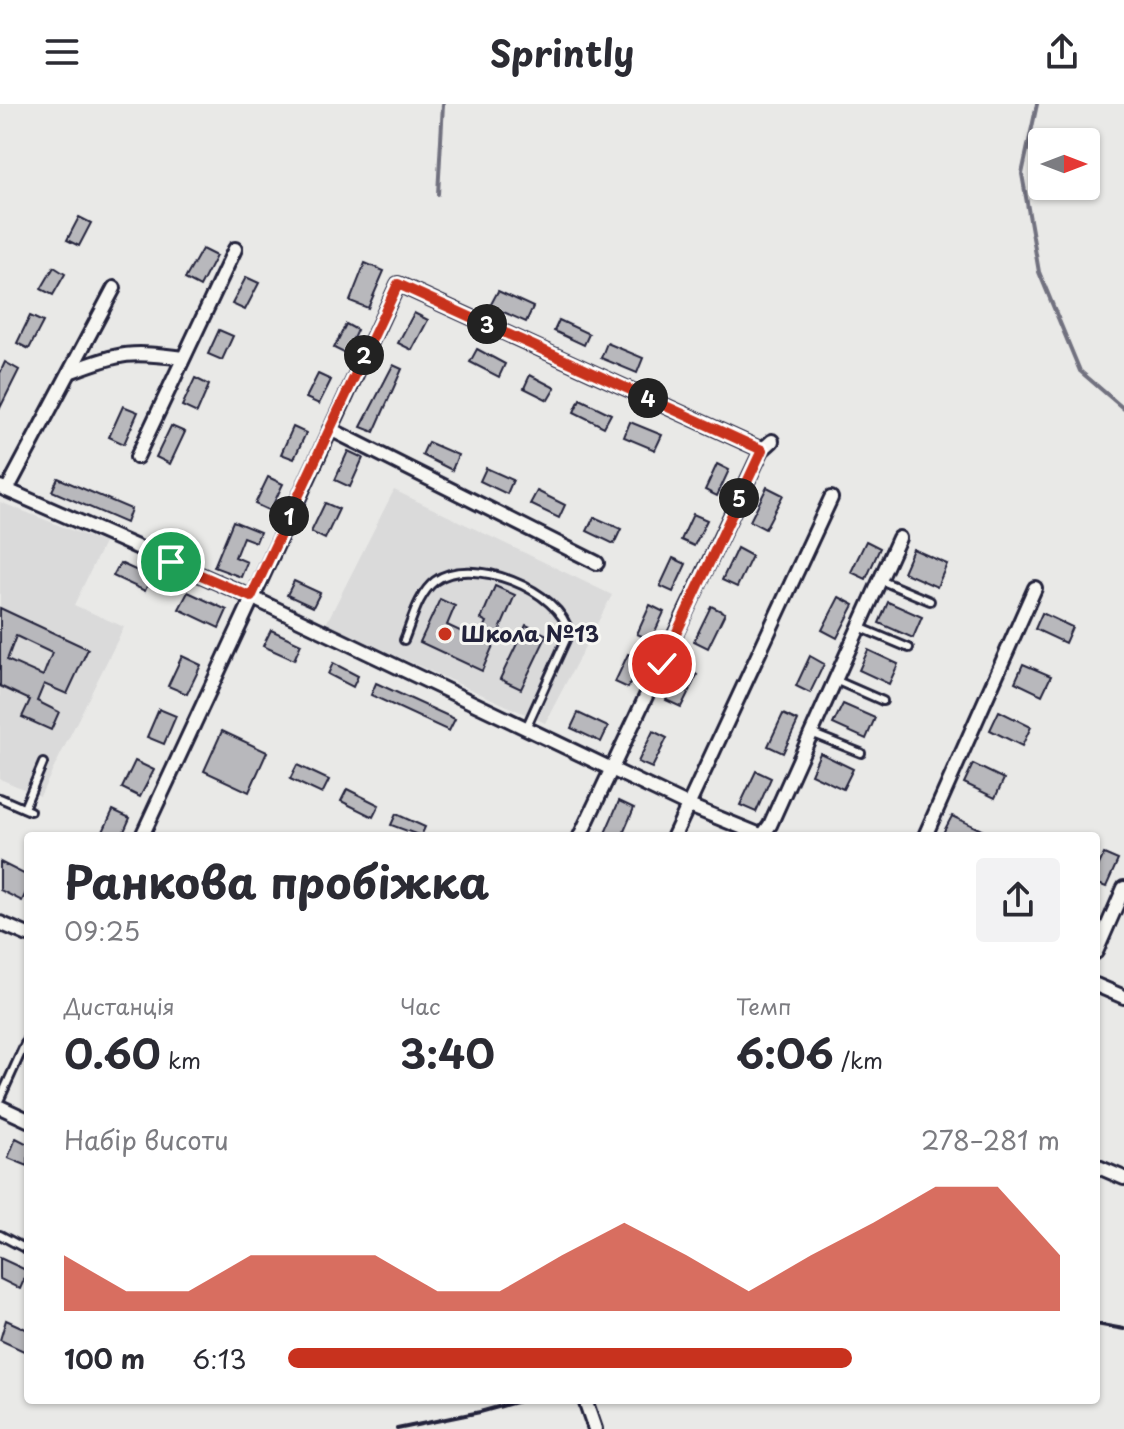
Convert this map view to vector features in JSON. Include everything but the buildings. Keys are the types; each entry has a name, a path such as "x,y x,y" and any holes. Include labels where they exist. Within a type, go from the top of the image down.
{"street":[{"path":"137,457 235,249"},
{"path":"144,832 398,284 762,450"},
{"path":"114,288 72,371 4,489 251,597 612,770 752,832"},
{"path":"72,371 117,354 140,352 183,358"},
{"path":"330,429 597,563"},
{"path":"582,832 762,450 772,441"},
{"path":"676,832 831,498"},
{"path":"764,832 899,538"},
{"path":"927,832 1035,588"},
{"path":"1100,943 1124,888"},
{"path":"0,923 24,933"},
{"path":"1100,987 1124,997"},
{"path":"0,1107 24,1118"},
{"path":"1100,1168 1124,1178"},
{"path":"586,1404 595,1429"}],"lane":[{"path":"404,640 425,590 438,578 460,573 505,576 551,602 566,618 569,633 526,728"},
{"path":"880,580 930,601"},
{"path":"859,627 909,648"},
{"path":"835,680 883,701"},
{"path":"811,733 861,753"},
{"path":"0,798 27,810 43,763"},
{"path":"0,1099 24,1046"},
{"path":"0,1235 24,1248"}],"shaded area":[{"path":"394,490 612,595 545,723 326,624"},
{"path":"0,502 104,543 74,605 124,627 40,796 0,779"}],"waterway":[{"path":"438,194 443,104"},
{"path":"1037,104 1022,174 1039,272 1080,371 1124,409"}],"railway":[{"path":"1100,1325 1124,1329"},
{"path":"397,1429 509,1404"}],"place":[{"name":"Школа №13","path":"445,634"}],"route":[{"path":"171,562 251,597 398,284 762,450 662,664"}]}
